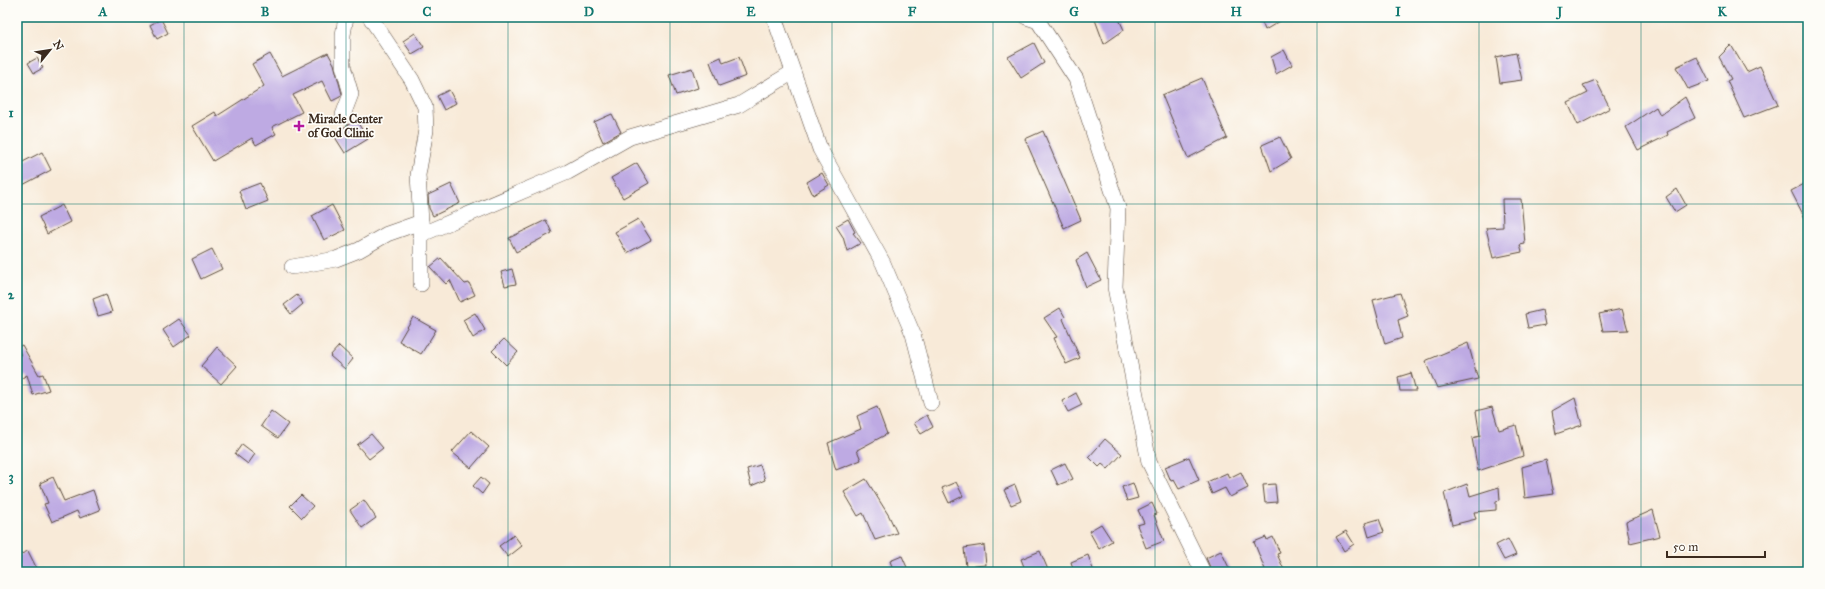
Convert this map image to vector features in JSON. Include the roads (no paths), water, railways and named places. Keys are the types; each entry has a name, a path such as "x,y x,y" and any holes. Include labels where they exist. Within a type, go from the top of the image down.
{"street":[{"path":"343,115 351,94 343,66 343,35 346,17"},
{"path":"370,17 412,80 425,107 426,130 418,175 421,229 421,284"},
{"path":"774,17 820,149 883,263 913,334 931,403"},
{"path":"1026,17 1038,21 1076,80 1118,208 1115,286 1149,462 1203,572"},
{"path":"292,267 336,259 358,250 387,234 421,229 568,172 630,137 739,105 793,72"}],"place":[{"name":"Miracle Center of God Clinic","path":"299,126"}]}
